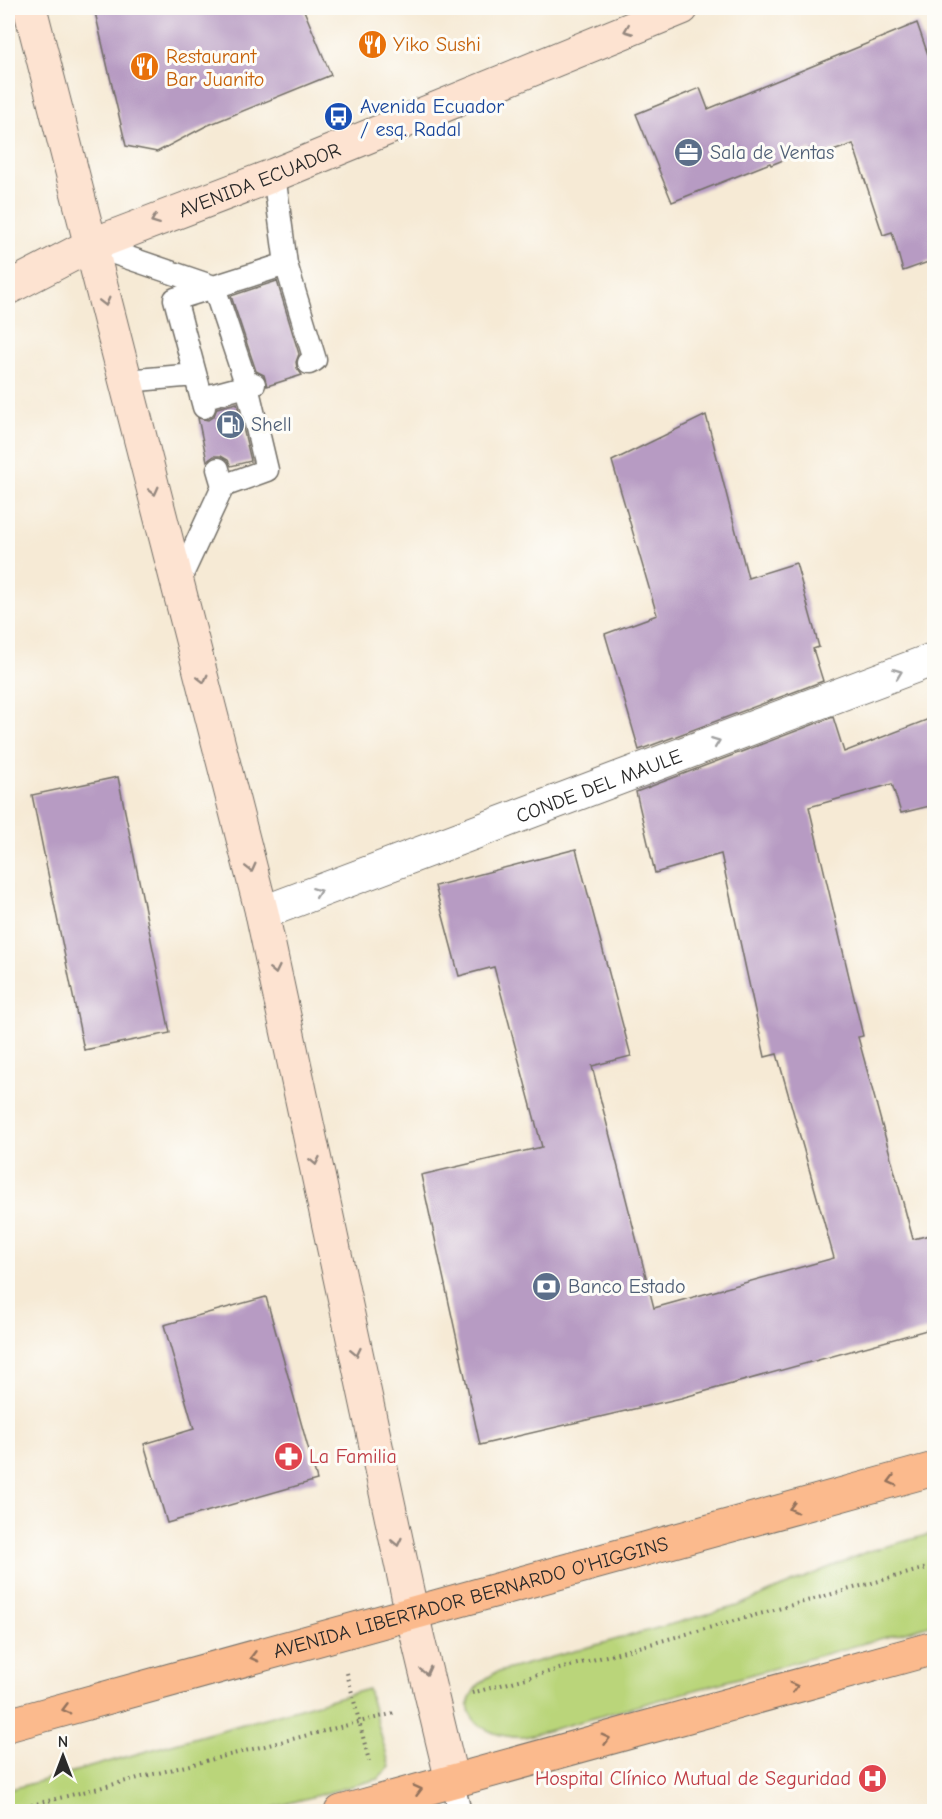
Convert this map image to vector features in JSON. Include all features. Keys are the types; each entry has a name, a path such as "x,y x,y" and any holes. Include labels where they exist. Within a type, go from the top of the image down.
{"main road":[{"path":"30,8 262,913 412,1614 456,1796"},
{"name":"AVENIDA ECUADOR","path":"8,288 91,245 274,175 682,8"},
{"name":"AVENIDA LIBERTADOR BERNARDO O'HIGGINS","path":"8,1725 934,1469"},
{"path":"341,1812 379,1801 456,1796 934,1648"}],"street":[{"name":"CONDE DEL MAULE","path":"262,913 934,659"}],"lane":[{"path":"274,175 286,264 315,360 309,363"},
{"path":"91,245 214,286"},
{"path":"250,385 203,403 175,299 286,264"},
{"path":"178,583 220,477 267,470 250,385 214,286"},
{"path":"126,381 195,375"}],"path":[{"path":"337,1634 379,1801"}],"green space":[{"path":"934,1533 934,1624 525,1737 493,1732 481,1726 472,1717 469,1707 471,1696 479,1684 495,1673 737,1606 866,1552"},
{"path":"368,1689 390,1767 378,1779 260,1811 8,1811 8,1790"}],"building":[{"path":"94,8 303,8 331,75 206,126 157,152 126,146"},
{"path":"917,23 934,72 934,260 903,271 892,232 883,235 853,144 813,158 810,149 672,202 636,114 700,88 708,109"},
{"path":"277,281 299,354 296,362 297,368 302,375 267,386 264,375 256,371 231,296"},
{"path":"237,403 251,461 231,466 228,460 221,456 214,456 207,461 198,418 208,420 214,416 217,408"},
{"path":"706,415 748,578 796,563 819,647 813,649 823,681 639,750 605,634 657,615 612,461"},
{"path":"833,717 844,752 934,717 934,805 901,813 892,784 809,807 863,1036 858,1037 913,1239 934,1234 934,1328 681,1398 480,1445 421,1175 542,1147 494,967 459,976 435,886 576,849 631,1056 592,1066 654,1308 834,1258 777,1054 765,1057 721,854 655,873 636,792"},
{"path":"118,777 170,1033 84,1050 32,795"},
{"path":"266,1297 317,1480 167,1523 144,1444 194,1429 164,1325"}],"place":[{"name":"Yiko Sushi","path":"372,44"},
{"name":"Restaurant Bar Juanito","path":"145,67"},
{"name":"Avenida Ecuador / esq. Radal","path":"339,117"},
{"name":"Sala de Ventas","path":"689,152"},
{"name":"Shell","path":"230,424"},
{"name":"Banco Estado","path":"547,1286"},
{"name":"La Familia","path":"288,1456"},
{"name":"Hospital Clínico Mutual de Seguridad","path":"872,1778"}]}
